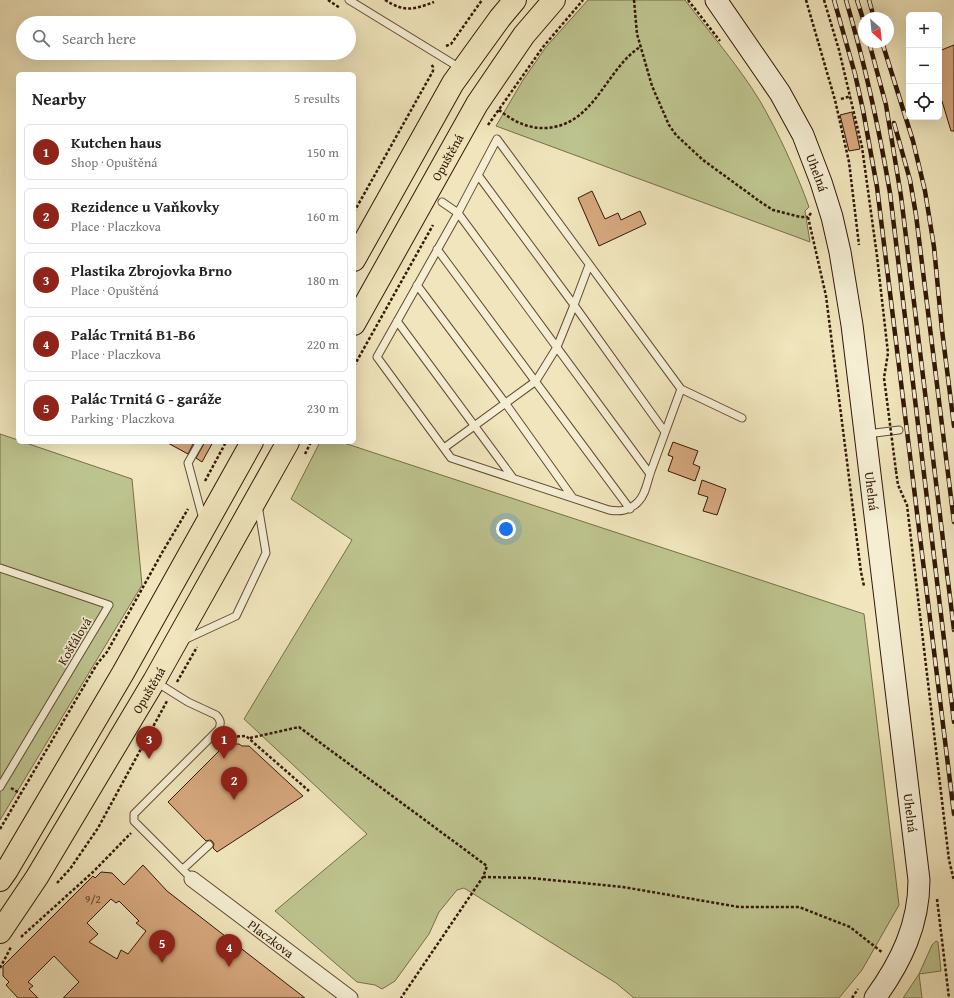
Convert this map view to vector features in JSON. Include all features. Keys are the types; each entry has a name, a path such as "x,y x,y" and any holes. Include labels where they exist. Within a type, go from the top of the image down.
{"main road":[{"path":"356,256 462,69 515,0"},
{"name":"Opuštěná","path":"356,320 477,104 524,35 554,0"},
{"name":"Uhelná","path":"715,2 780,93 803,135 821,182 840,252 852,325 919,880 919,898 916,915 900,959 875,998"},
{"path":"0,880 8,870 123,674 251,444"},
{"name":"Opuštěná","path":"9,935 38,877 154,681 287,444"}],"street":[{"name":"Placzkova","path":"188,874 350,998"}],"lane":[{"path":"349,0 462,69"},
{"path":"681,390 650,474 644,496 630,509 620,512 609,510 451,458 377,357 458,213 497,139 681,390 742,418"},
{"path":"478,175 665,432"},
{"path":"442,202 458,213 650,474"},
{"path":"437,249 630,509"},
{"path":"444,448 536,381 557,348 589,265"},
{"path":"417,285 506,404 573,498"},
{"path":"397,322 514,478"},
{"path":"865,434 899,430"},
{"path":"199,444 188,463 205,526"},
{"path":"175,644 236,616 266,553 257,497"},
{"name":"Košťálová","path":"0,568 109,605 0,788"},
{"path":"154,681 188,702 216,715 220,718 221,724 219,729 134,814 134,821 188,874 209,844"}],"path":[{"path":"385,0 395,7 406,9 416,9 434,2"},
{"path":"441,46 451,44 482,0"},
{"path":"485,129 500,110 543,47 583,0"},
{"path":"634,0 637,34 652,86 669,125 685,145 722,175 773,210 800,217 808,217"},
{"path":"688,0 721,42"},
{"path":"824,0 840,50 862,147 888,353 884,378 898,485 907,505 949,860 954,881"},
{"path":"500,110 512,121 526,126 555,128 567,124 590,106 625,60 632,52 640,47"},
{"path":"356,208 433,71 431,64"},
{"path":"841,99 851,96"},
{"path":"356,362 430,230 442,202"},
{"path":"808,217 812,212"},
{"path":"808,217 826,296 861,572 864,586 883,583"},
{"path":"0,829 97,664 107,652 163,552 197,496 225,444"},
{"path":"250,738 299,727 487,866 483,877 401,998"},
{"path":"225,738 246,736 250,738 309,791"},
{"path":"9,935 93,872 138,826"},
{"path":"483,877 531,878 622,887 739,907 799,908 850,927 884,954"},
{"path":"940,920 949,998"}],"green space":[{"path":"588,0 685,0 743,75 774,126 793,166 809,207 805,211 810,242 496,126 523,80 546,47"},
{"path":"0,434 16,439 16,444 29,444 132,479 142,585 0,820"},
{"path":"319,444 347,444 864,614 899,905 862,970 839,998 634,998 616,983 464,888 457,890 439,912 429,934 395,981 382,989 375,985 357,982 275,911 367,834 244,719 352,540 291,499"},
{"path":"936,941 938,942 941,971 919,974 932,945"},
{"path":"919,974 922,998 903,998"}],"building":[{"path":"954,45 954,131 951,131 942,101 942,50"},
{"path":"852,112 860,149 849,151 840,115"},
{"path":"592,191 605,219 618,213 621,220 640,211 646,224 599,246 578,198"},
{"path":"673,442 698,451 693,464 700,467 695,481 668,471 673,457 668,455"},
{"path":"170,444 193,444 188,454"},
{"path":"204,444 212,444 202,462 196,458"},
{"path":"702,480 726,489 717,515 703,511 708,497 698,494"},
{"path":"232,744 249,746 303,796 217,852 213,848 214,844 212,841 206,841 168,802 223,747 229,747"},
{"path":"143,865 167,891 305,998 63,998 79,982 54,956 28,982 33,986 29,989 38,998 18,998 6,985 9,982 3,976 3,966 93,876 95,878 101,872 112,873 124,885","holes":["111,899 116,903 119,901 139,921 136,923 146,931 128,954 121,950 117,959 89,942 98,934 87,923"]}],"railway":[{"path":"834,0 855,74 877,187 954,814"},
{"path":"846,0 871,96 890,193 954,722"},
{"path":"857,0 861,12"},
{"path":"869,0 872,12"},
{"path":"871,48 886,105 901,196 954,630"},
{"path":"884,48 913,141 925,191 934,247 942,330 954,426"},
{"path":"894,123 910,180 916,215 954,522"}],"place":[{"name":"Plastika Zbrojovka Brno","path":"149,759"},
{"name":"Kutchen haus","path":"224,759"},
{"name":"Rezidence u Vaňkovky","path":"234,800"},
{"name":"Palác Trnitá G - garáže","path":"162,963"},
{"name":"Palác Trnitá B1-B6","path":"229,967"}]}
